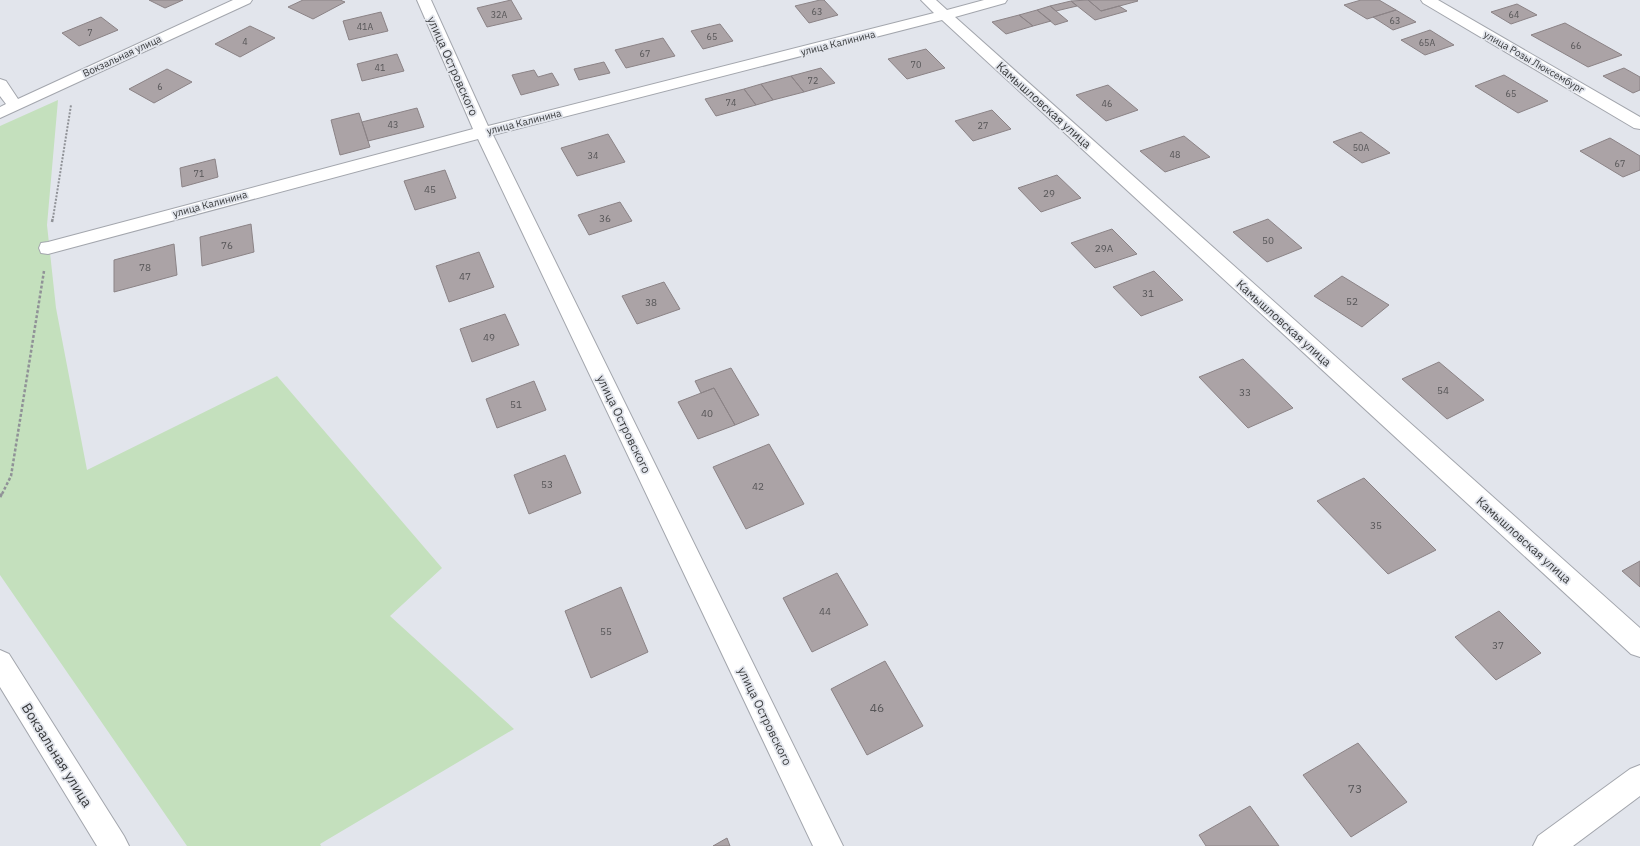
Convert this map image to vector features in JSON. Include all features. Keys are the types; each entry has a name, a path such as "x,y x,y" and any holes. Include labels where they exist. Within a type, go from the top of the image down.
{"street":[{"name":"Вокзальная улица","path":"0,113 245,0"},
{"name":"улица Островского","path":"424,0 483,132 828,846"},
{"name":"Камышловская улица","path":"928,0 1640,645"},
{"name":"улица Калинина","path":"48,248 483,132 945,16 1000,0"},
{"name":"улица Розы Люксембург","path":"1428,0 1640,124"},
{"path":"0,84 15,106"},
{"name":"Вокзальная улица","path":"0,663 114,846"},
{"path":"1548,846 1640,779"}],"path":[{"path":"0,497 11,476 76,78"}],"green space":[{"path":"58,100 47,225 56,308 87,470 277,376 442,568 390,616 514,729 320,844 321,846 187,846 0,575 0,126"}],"building":[{"path":"149,0 183,0 165,8"},
{"path":"303,0 340,0 345,2 313,19 288,7"},
{"path":"511,0 522,19 487,27 477,8"},
{"path":"824,0 838,15 809,23 795,6"},
{"path":"1088,0 1137,0 1138,1 1101,11"},
{"path":"1088,0 1101,11 1119,6 1127,11 1095,20 1071,1"},
{"path":"1361,0 1379,0 1396,10 1367,19 1344,5"},
{"path":"1071,1 1077,6 1056,11 1050,6"},
{"path":"1517,4 1537,15 1511,24 1491,12"},
{"path":"1050,6 1068,21 1055,25 1037,10"},
{"path":"1037,10 1051,21 1033,26 1019,15"},
{"path":"1396,10 1416,22 1393,30 1373,17"},
{"path":"381,12 388,31 349,40 343,21"},
{"path":"1019,15 1033,26 1006,34 992,22"},
{"path":"101,17 118,30 79,46 62,33"},
{"path":"1565,23 1622,55 1588,67 1531,35"},
{"path":"720,24 733,41 703,49 691,31"},
{"path":"250,26 275,38 240,57 215,44"},
{"path":"1430,30 1454,45 1425,55 1401,40"},
{"path":"663,38 675,56 626,68 615,50"},
{"path":"926,49 945,68 907,79 888,59"},
{"path":"397,54 404,71 362,81 357,64"},
{"path":"604,62 610,73 579,80 574,69"},
{"path":"821,68 835,83 804,92 791,76"},
{"path":"1624,68 1640,77 1640,90 1633,93 1603,76"},
{"path":"167,69 192,82 154,103 129,89"},
{"path":"534,70 538,77 552,73 559,85 521,95 512,75"},
{"path":"1504,75 1548,101 1518,113 1475,86"},
{"path":"791,76 804,92 773,100 761,84"},
{"path":"761,84 773,100 756,105 744,89"},
{"path":"1108,85 1138,110 1106,121 1076,95"},
{"path":"744,89 756,105 716,116 705,99"},
{"path":"417,108 424,127 368,141 362,122"},
{"path":"992,110 1011,129 973,141 955,121"},
{"path":"359,113 370,147 340,155 331,120"},
{"path":"1361,132 1390,153 1362,163 1333,142"},
{"path":"608,134 625,162 577,176 561,148"},
{"path":"1184,136 1210,157 1165,172 1140,151"},
{"path":"1610,138 1640,156 1640,170 1623,177 1580,151"},
{"path":"215,159 218,177 182,187 180,168"},
{"path":"445,170 456,198 415,210 404,181"},
{"path":"1057,175 1081,198 1041,212 1018,188"},
{"path":"620,202 632,221 589,235 578,215"},
{"path":"1268,219 1302,248 1267,262 1233,232"},
{"path":"251,224 254,252 202,266 200,237"},
{"path":"1112,229 1137,254 1095,268 1071,243"},
{"path":"174,244 177,275 114,292 114,260"},
{"path":"479,252 494,287 449,302 436,266"},
{"path":"1154,271 1183,300 1141,316 1113,287"},
{"path":"1342,276 1389,305 1362,327 1314,296"},
{"path":"664,282 680,309 637,324 622,296"},
{"path":"505,314 519,345 472,362 460,329"},
{"path":"1243,359 1293,408 1248,428 1199,377"},
{"path":"1439,362 1484,400 1447,419 1402,379"},
{"path":"731,368 759,415 735,425 714,388 701,393 695,381"},
{"path":"534,381 546,410 497,428 486,399"},
{"path":"714,388 735,425 698,439 678,402"},
{"path":"769,444 804,504 746,529 713,467"},
{"path":"565,455 581,493 529,514 514,475"},
{"path":"1364,478 1436,550 1388,574 1317,501"},
{"path":"1640,561 1640,587 1622,571"},
{"path":"837,573 868,625 812,652 783,598"},
{"path":"621,587 648,652 591,678 565,611"},
{"path":"1499,611 1541,653 1496,680 1455,637"},
{"path":"885,661 923,726 867,755 831,689"},
{"path":"1358,743 1407,802 1351,837 1303,775"},
{"path":"1250,806 1279,846 1206,846 1199,835"},
{"path":"727,838 730,846 713,846"}]}
